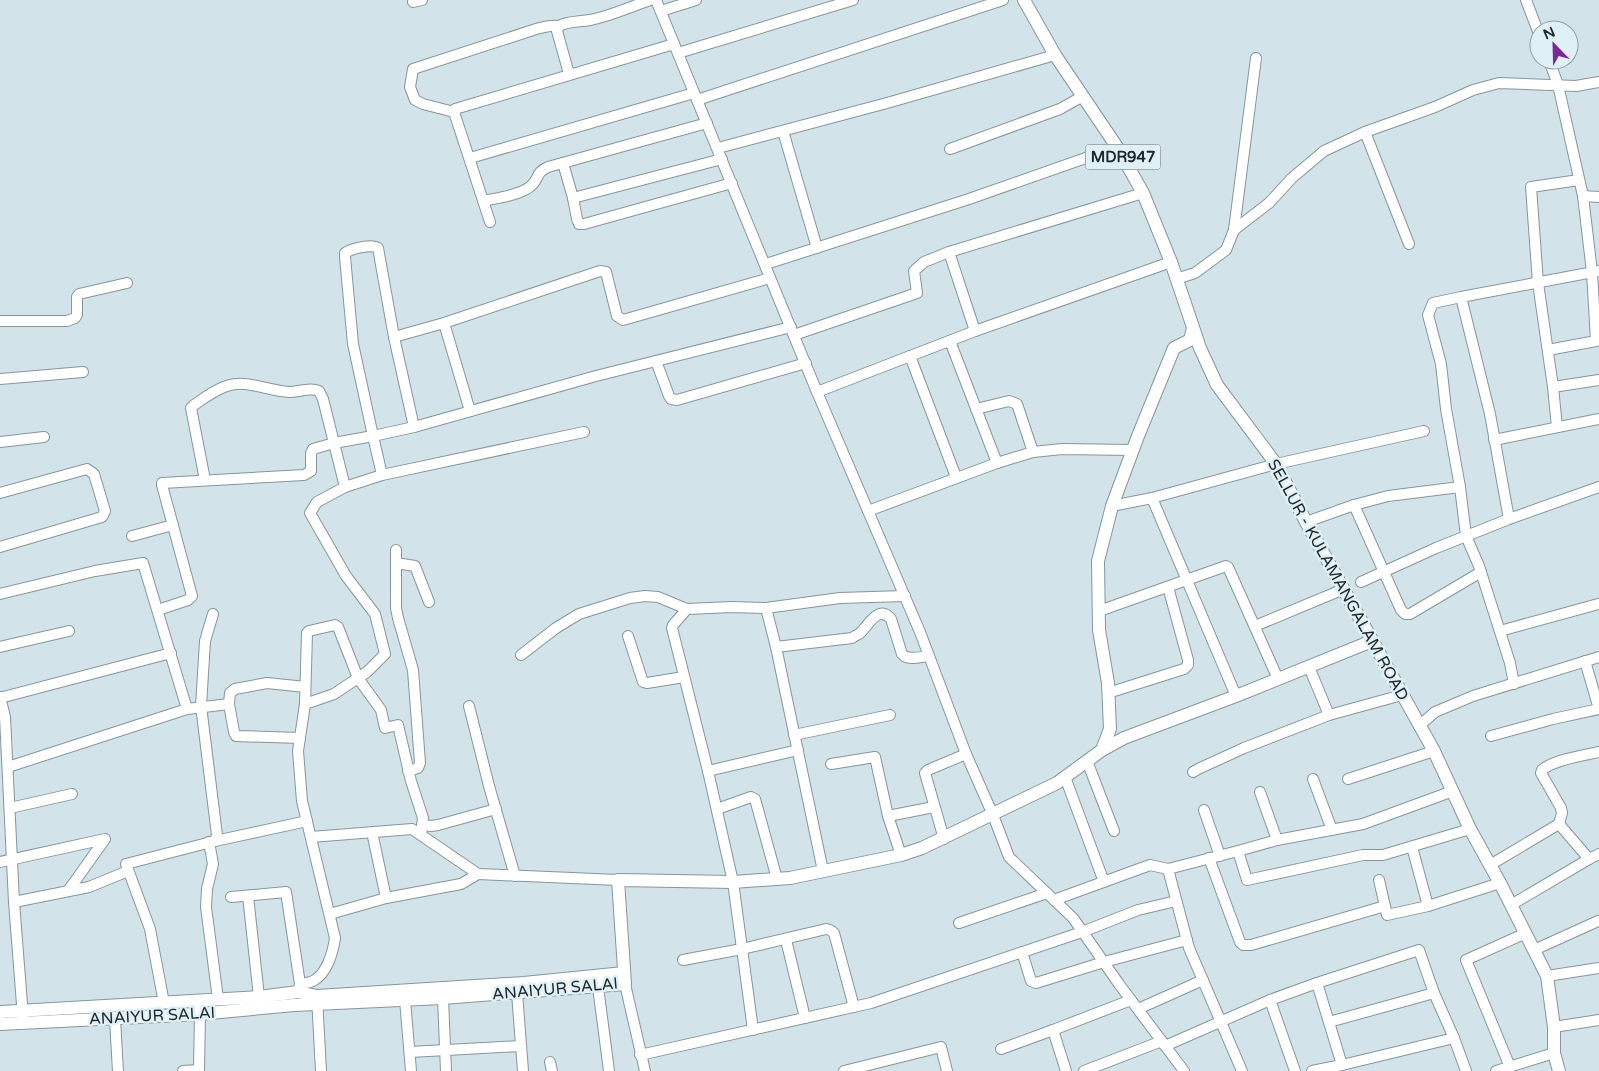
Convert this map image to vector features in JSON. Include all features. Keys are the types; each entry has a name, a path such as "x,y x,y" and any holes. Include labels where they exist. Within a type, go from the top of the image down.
{"main road":[{"name":"SELLUR - KULAMANGALAM ROAD","path":"1024,0 1055,55 1117,146 1143,193 1171,262 1192,328 1217,386 1276,464 1311,520 1344,589 1434,751 1470,829 1548,976 1554,1028 1554,1053 1559,1071"},
{"path":"1102,750 1110,729 1108,692 1099,630 1098,561 1112,506 1132,450 1174,348 1190,340 1192,328"},
{"path":"625,978 618,880 733,882 790,878 901,855 944,839 1057,783 1102,750 1124,738 1236,696 1372,641"},
{"name":"ANAIYUR SALAI","path":"0,1024 23,1016 199,1000 259,997 299,988 317,1000 405,1000 517,994 598,987 625,978"},
{"name":"ANAIYUR SALAI","path":"0,1012 23,1016 115,1019 200,1014 294,1005 317,1000 524,983 625,978"}],"street":[{"path":"454,112 414,100 410,88 413,69 541,27 559,26 564,23 590,20 650,0"},
{"path":"656,0 766,264 770,278 920,632 966,754 1009,857 1073,918 1184,1071"},
{"path":"661,11 696,0"},
{"path":"454,112 459,106 569,74 676,49 853,0"},
{"path":"470,158 696,97 1003,0"},
{"path":"1526,0 1534,20"},
{"path":"559,26 557,31 569,74"},
{"path":"718,148 887,103 1055,55"},
{"path":"1176,279 1195,273 1226,250 1234,230 1256,58"},
{"path":"1548,350 1596,341 1596,271 1583,196 1558,85 1553,70"},
{"path":"1234,230 1269,203 1292,178 1324,151 1366,132 1435,107 1473,90 1499,83 1576,86 1599,82"},
{"path":"950,149 1060,109 1083,96"},
{"path":"454,112 490,222"},
{"path":"483,201 526,189 534,184 541,170 708,124"},
{"path":"783,131 817,248"},
{"path":"1366,132 1409,244"},
{"path":"766,264 969,199 1117,146"},
{"path":"573,198 722,158"},
{"path":"564,163 579,224 732,182"},
{"path":"1557,427 1538,283 1531,187 1579,180"},
{"path":"158,610 188,600 192,596 162,483 304,475 311,471 312,451 334,443 414,427 596,376 793,331 917,294 914,271 924,262 950,252 1143,193"},
{"path":"1583,196 1599,197"},
{"path":"382,475 353,344 345,257 345,253 349,250 374,246 378,248 394,337 414,427"},
{"path":"950,252 976,331"},
{"path":"818,392 976,331 1171,262"},
{"path":"394,337 444,323 600,271 606,272 617,316 623,320 770,278"},
{"path":"1514,684 1510,663 1481,572 1466,536 1460,487 1446,409 1441,364 1428,315 1433,303 1596,271"},
{"path":"0,321 72,320 76,315 77,297 79,294 127,283"},
{"path":"1461,297 1490,414 1509,519"},
{"path":"444,323 470,411"},
{"path":"950,341 997,463"},
{"path":"910,356 956,478"},
{"path":"656,361 668,396 677,400 806,363"},
{"path":"0,378 83,372"},
{"path":"1553,387 1599,380"},
{"path":"205,480 191,408 194,404 223,387 244,384 288,392 314,389 319,391 323,399 345,487"},
{"path":"976,410 1009,401 1017,404 1033,452"},
{"path":"1494,440 1599,419"},
{"path":"1112,506 1152,498 1276,464 1424,431"},
{"path":"306,704 334,694 367,672 385,654 375,614 346,576 310,513 317,502 345,487 382,475 584,432"},
{"path":"0,442 44,437"},
{"path":"868,511 997,463 1033,452 1062,449 1132,450"},
{"path":"0,493 88,470 94,474 105,511 102,517 0,547"},
{"path":"1311,520 1354,505 1388,496 1460,487"},
{"path":"1361,582 1466,536 1599,487"},
{"path":"1152,498 1236,696"},
{"path":"1354,505 1383,572 1401,610 1405,614 1410,614 1481,572"},
{"path":"132,536 173,525"},
{"path":"396,550 395,593 398,618 413,670 420,763 418,768 408,771"},
{"path":"0,594 140,562 144,565 188,709"},
{"path":"396,563 415,566 429,602"},
{"path":"1099,611 1226,566 1278,679"},
{"path":"1108,692 1184,669 1188,665 1168,587"},
{"path":"1255,626 1344,589"},
{"path":"521,655 556,628 579,614 630,598 658,597 687,609 766,608 840,598 905,596"},
{"path":"1500,631 1598,604"},
{"path":"766,608 776,647 823,871"},
{"path":"687,609 672,628 708,771 733,882 753,1030"},
{"path":"213,614 205,641 201,706 217,834 212,842 213,864 207,889 206,907 218,999"},
{"path":"776,647 852,638 858,635 873,617 885,614 891,619 902,654 905,657 928,656"},
{"path":"231,898 286,892 299,988 318,977 329,962 335,938 302,801 298,751 306,704 307,633 309,631 336,625 358,678 381,710 386,728 398,725 408,771 423,818 421,835"},
{"path":"0,648 69,631"},
{"path":"628,636 643,682 684,677"},
{"path":"23,1016 14,902 5,717 0,698 171,653"},
{"path":"1419,726 1435,712 1473,696 1599,657"},
{"path":"1491,736 1599,709 1585,661"},
{"path":"1309,666 1329,714"},
{"path":"300,738 236,736 229,704 230,693 235,689 272,683 305,687"},
{"path":"1193,772 1244,748 1329,714 1402,695"},
{"path":"8,767 188,709 229,704"},
{"path":"469,706 515,876"},
{"path":"794,735 890,715"},
{"path":"708,771 798,750"},
{"path":"1348,779 1434,751"},
{"path":"1490,864 1560,819 1562,808 1541,773 1542,770 1545,767 1568,759 1599,752"},
{"path":"944,839 925,773 966,754"},
{"path":"831,764 875,756 888,816 901,855"},
{"path":"1087,761 1114,831"},
{"path":"1065,777 1104,882"},
{"path":"1312,779 1332,830"},
{"path":"959,924 1104,882 1150,865 1168,869 1277,840 1363,824 1453,791"},
{"path":"1260,792 1277,840"},
{"path":"10,808 72,794"},
{"path":"717,809 751,797 755,799 777,879"},
{"path":"888,816 934,807"},
{"path":"422,824 438,825 496,809"},
{"path":"1204,810 1214,857 1240,942 1243,945 1251,945 1385,906"},
{"path":"1512,905 1594,856 1560,819"},
{"path":"164,1003 150,929 126,864 212,842 307,821"},
{"path":"311,837 412,829 478,874 618,880"},
{"path":"1238,851 1247,880 1363,855 1383,854 1470,829"},
{"path":"372,832 386,898"},
{"path":"0,862 105,839 68,891"},
{"path":"1412,847 1428,906"},
{"path":"1168,869 1187,940 1242,1071"},
{"path":"14,902 89,887 128,871"},
{"path":"330,914 386,898 461,884 478,874"},
{"path":"1379,880 1387,915 1428,906 1500,883"},
{"path":"248,896 259,997"},
{"path":"640,1055 871,1003 1082,932 1138,910 1176,901"},
{"path":"1534,950 1598,921"},
{"path":"683,960 786,940 826,929 830,930 834,933 854,1007"},
{"path":"1510,1067 1466,960 1526,933"},
{"path":"786,940 805,1018"},
{"path":"1022,952 1031,980 1036,983 1104,962 1187,940"},
{"path":"1084,1071 1164,1043 1317,983 1419,950 1434,994 1454,1038 1466,1071"},
{"path":"1548,976 1599,968"},
{"path":"625,978 640,1055 645,1071"},
{"path":"1138,1009 1203,980"},
{"path":"1317,983 1342,1065"},
{"path":"598,987 609,1071"},
{"path":"517,994 523,1071"},
{"path":"1329,1022 1434,994"},
{"path":"443,998 446,1071"},
{"path":"177,1071 199,1070 199,1000"},
{"path":"317,1000 321,1071"},
{"path":"405,1000 411,1071"},
{"path":"1001,1049 1131,1000"},
{"path":"1270,1000 1295,1071"},
{"path":"115,1019 118,1071"},
{"path":"1554,1028 1599,1020"},
{"path":"1053,1030 1066,1071"},
{"path":"1312,1071 1454,1038"},
{"path":"410,1052 520,1046"},
{"path":"844,1071 941,1047 947,1071"},
{"path":"1496,1071 1554,1053"}]}
